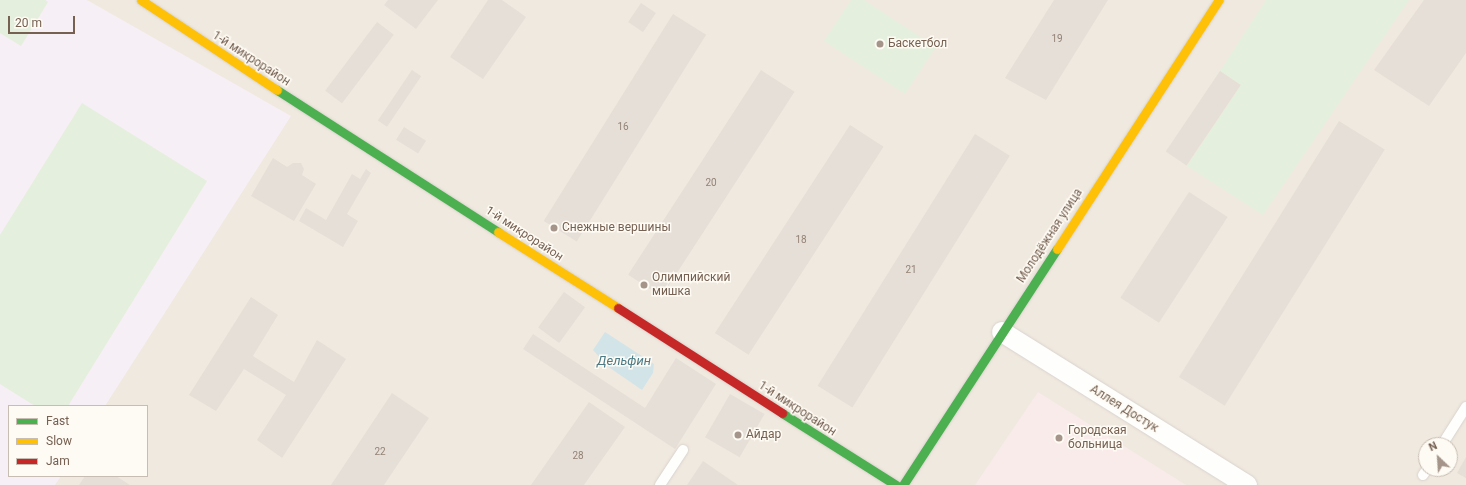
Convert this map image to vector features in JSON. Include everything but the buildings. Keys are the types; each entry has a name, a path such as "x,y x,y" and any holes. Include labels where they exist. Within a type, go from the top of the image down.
{"street":[{"name":"1-й микрорайон","path":"140,0 342,132 896,485"},
{"name":"Молодёжная улица","path":"903,485 1219,0"},
{"name":"Аллея Достук","path":"1002,332 1246,485"}],"lane":[{"path":"1447,437 1466,407"},
{"path":"660,485 684,450"}],"shaded area":[{"path":"0,0 1466,0 1466,485 0,485"},
{"path":"0,0 87,0 291,116 106,405 8,405 8,477 60,477 55,485 0,485"},
{"name":"Городская больница","path":"1038,392 1186,485 975,485"}],"green space":[{"path":"0,0 45,0 48,2 21,46 0,33"},
{"name":"Баскетбол","path":"851,0 864,0 936,47 905,94 824,41"},
{"path":"1266,0 1409,0 1263,215 1187,166 1241,85 1220,71"},
{"path":"82,103 207,181 69,405 33,405 0,384 0,235"}],"water":[{"name":"Дельфин","path":"605,332 654,364 653,373 642,390 607,366 593,350"}],"traffic: fast":[{"path":"277,90 498,232"},
{"path":"903,485 1057,249"},
{"path":"782,413 896,485"}],"traffic: slow":[{"path":"141,0 277,90"},
{"path":"1057,249 1219,0"},
{"path":"498,232 618,308"}],"traffic: jam":[{"path":"618,308 782,413"}],"place":[{"name":"Баскетбол","path":"880,44"},
{"name":"Снежные вершины","path":"554,228"},
{"name":"Олимпийский мишка","path":"644,285"},
{"name":"Айдар","path":"738,435"},
{"name":"Городская больница","path":"1059,438"}]}
